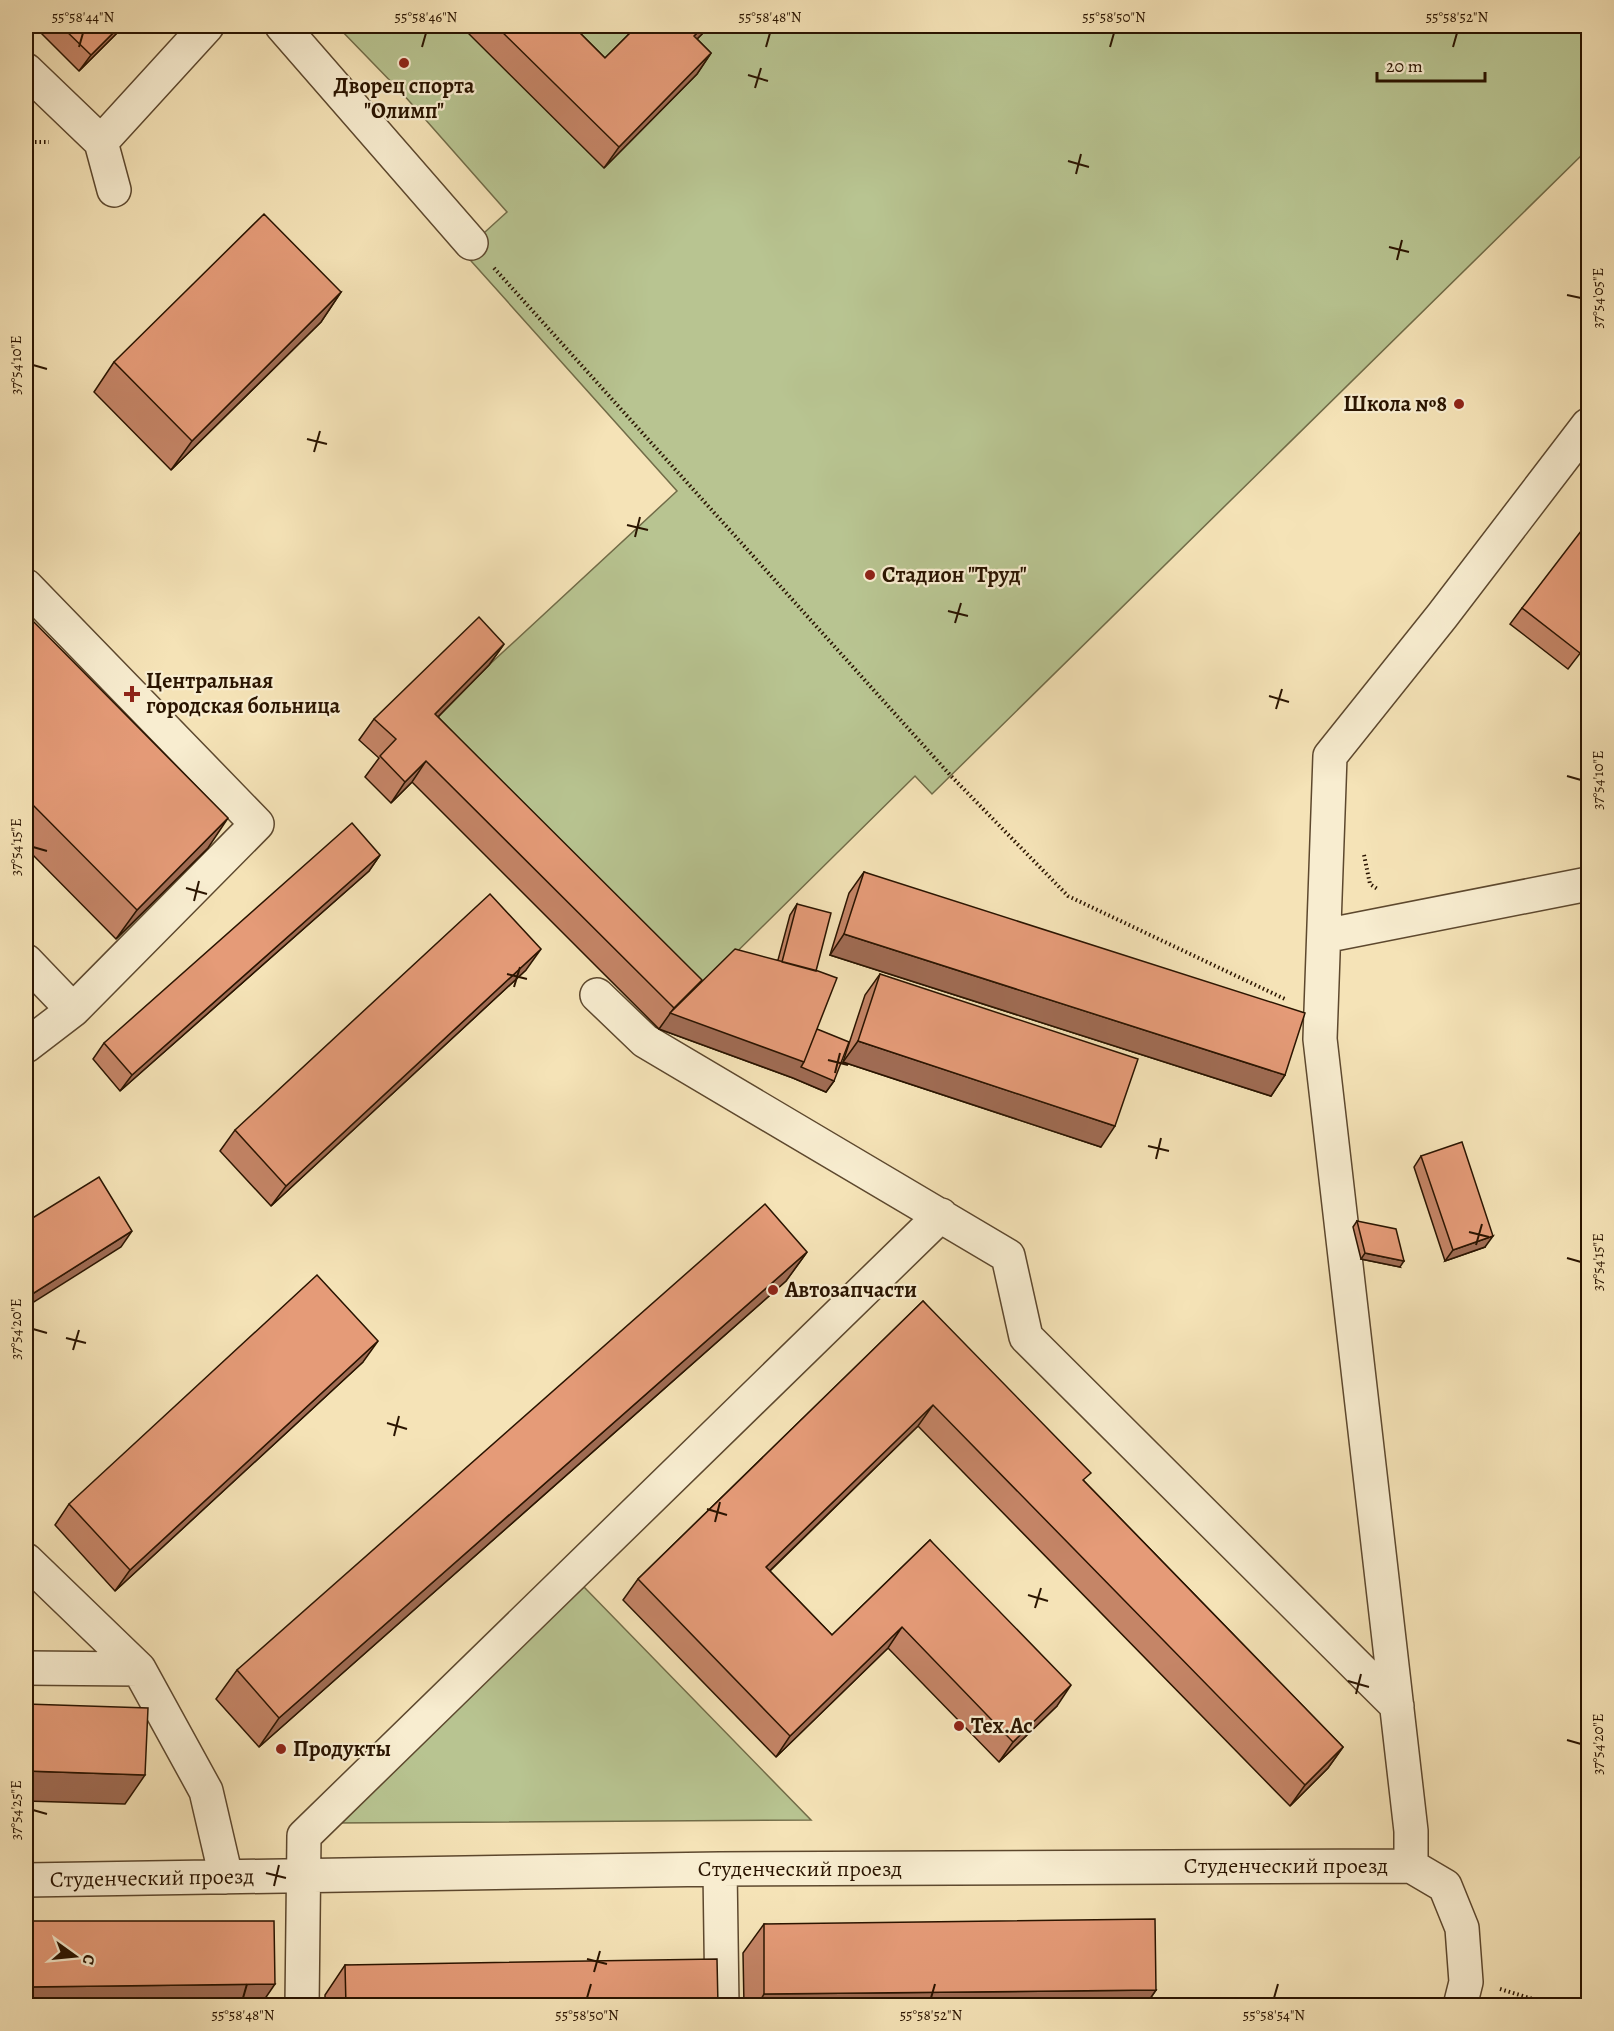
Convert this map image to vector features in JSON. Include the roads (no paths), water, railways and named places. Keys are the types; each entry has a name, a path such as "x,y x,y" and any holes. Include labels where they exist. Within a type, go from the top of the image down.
{"street":[{"path":"101,142 207,26"},
{"path":"282,26 471,243"},
{"path":"26,70 101,142 114,190"},
{"path":"1411,1866 1411,1831 1320,1039 1330,756 1449,607 1588,425"},
{"path":"26,586 257,824 74,1010 26,1046"},
{"path":"1324,936 1588,884"},
{"path":"26,961 74,1010"},
{"path":"597,996 645,1041 1008,1256 1026,1337 1397,1706"},
{"path":"302,2006 304,1836 941,1215"},
{"path":"26,1560 139,1669 206,1791 226,1877"},
{"path":"26,1668 139,1669"},
{"name":"Студенческий проезд","path":"26,1880 720,1869 1411,1866 1444,1886 1462,1928 1463,1994"},
{"path":"720,1869 722,2006"}],"place":[{"name":"Дворец спорта \"Олимп\"","path":"404,63"},
{"name":"Школа №8","path":"1459,404"},
{"name":"Стадион \"Труд\"","path":"870,575"},
{"name":"Центральная городская больница","path":"132,694"},
{"name":"Автозапчасти","path":"773,1290"},
{"name":"Тех.Ас","path":"959,1726"},
{"name":"Продукты","path":"281,1749"}]}
